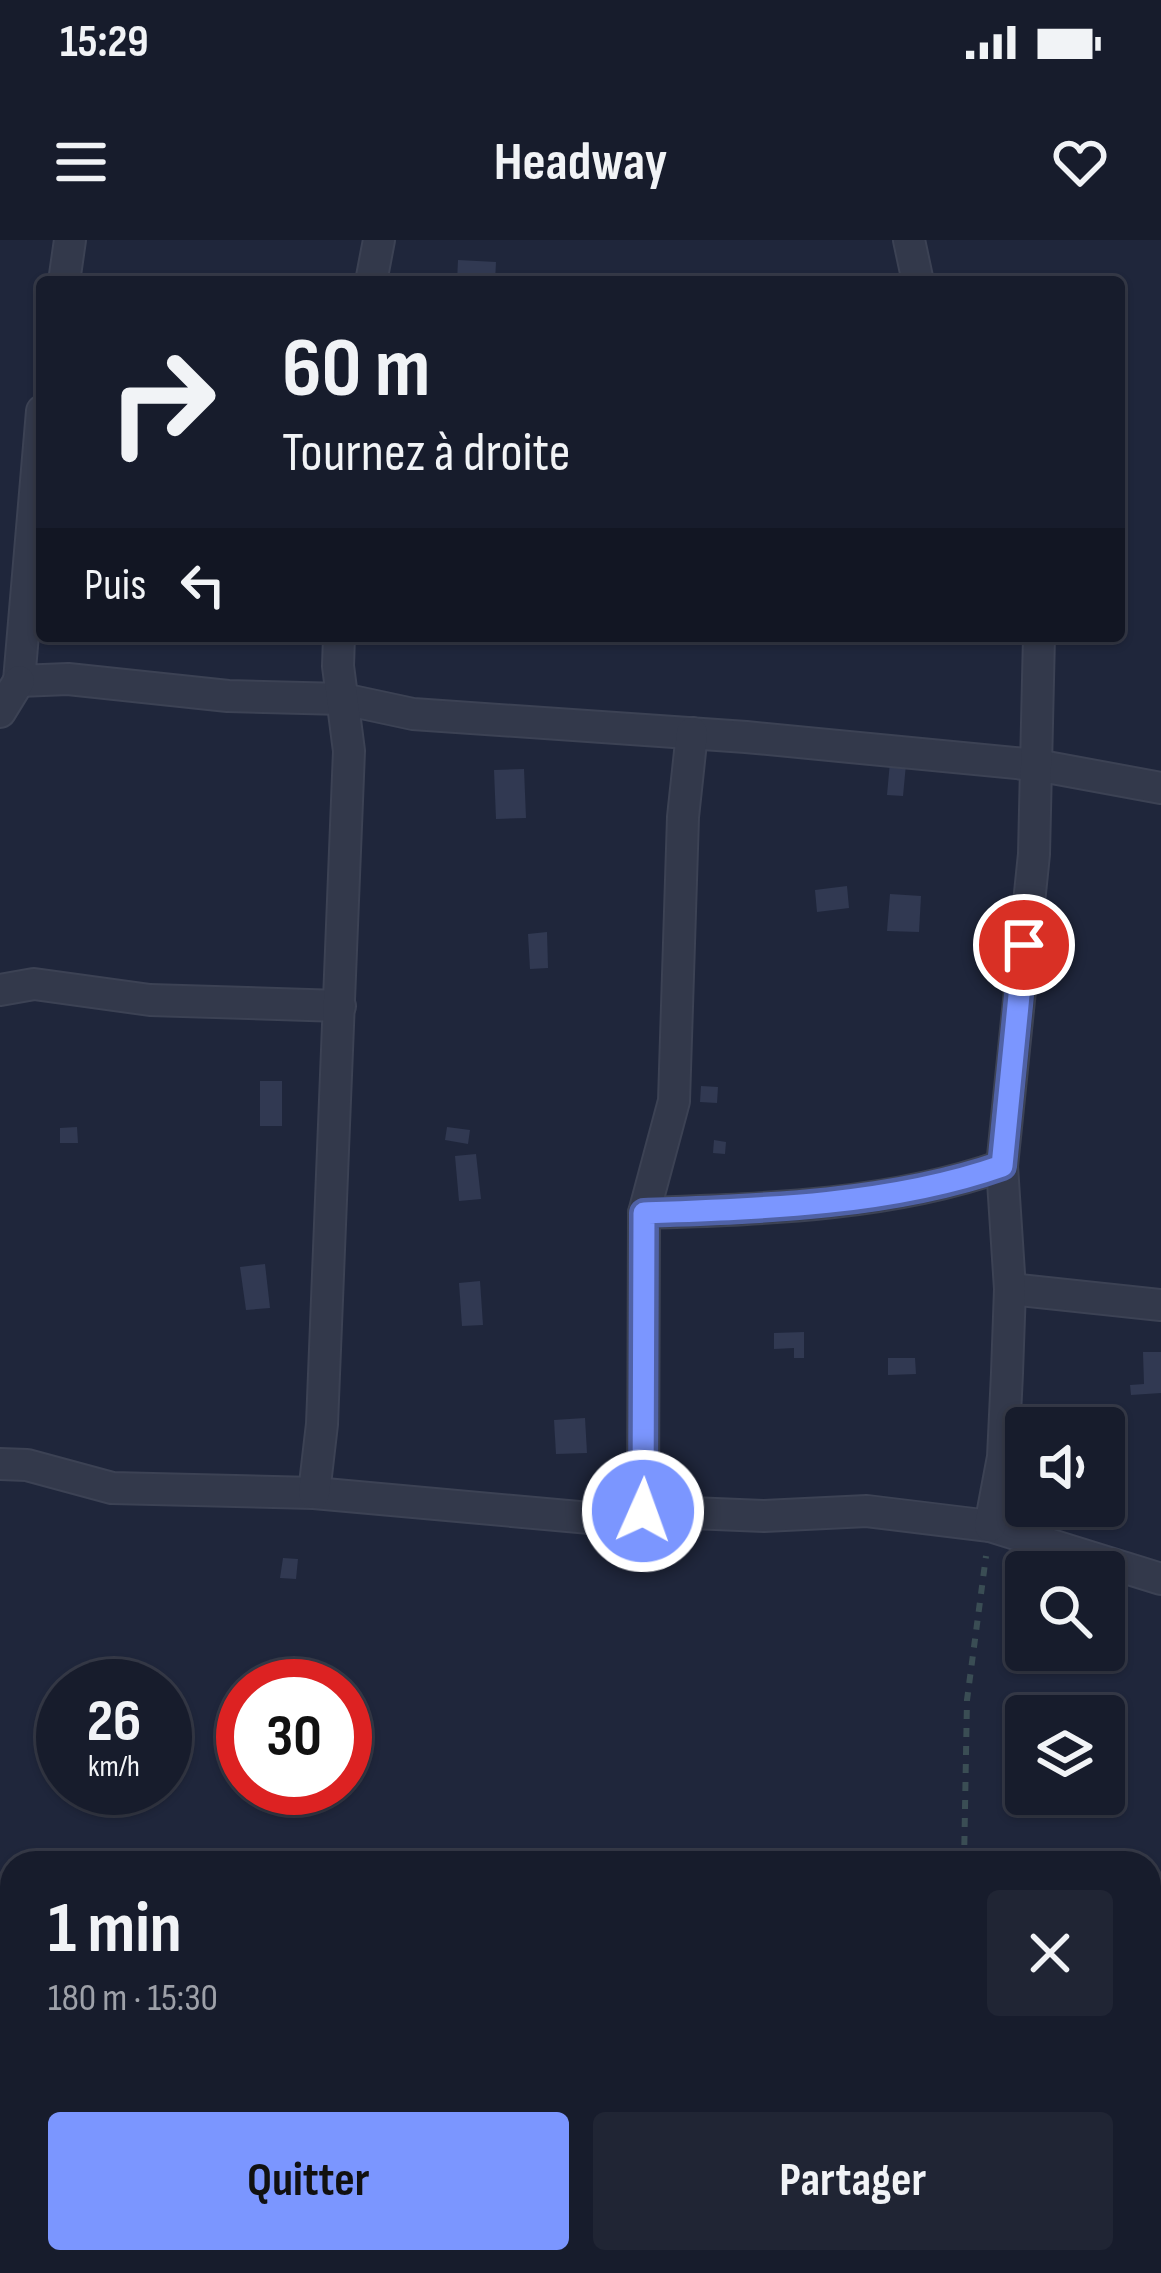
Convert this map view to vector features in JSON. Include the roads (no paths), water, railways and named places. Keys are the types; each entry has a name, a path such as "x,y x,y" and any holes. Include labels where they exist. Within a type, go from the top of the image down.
{"street":[{"path":"65,276 70,240"},
{"path":"372,276 379,240"},
{"path":"909,240 917,276"},
{"path":"0,712 19,680 36,481"},
{"path":"314,1492 322,1424 350,751 339,642"},
{"path":"990,1526 1003,1457 1010,1289 1002,1166 1034,854 1039,642"},
{"path":"19,680 68,679 228,697 343,699 412,714 692,733 1036,765 1161,788"},
{"path":"643,1511 644,1213 674,1101 683,817 692,733"},
{"path":"0,990 34,984 149,1000 340,1006"},
{"path":"644,1213 809,1205 968,1178 1002,1166"},
{"path":"1010,1289 1161,1305"},
{"path":"0,1464 27,1465 112,1488 314,1492 602,1519 643,1511 764,1516 867,1511 990,1526 1161,1579"}]}
